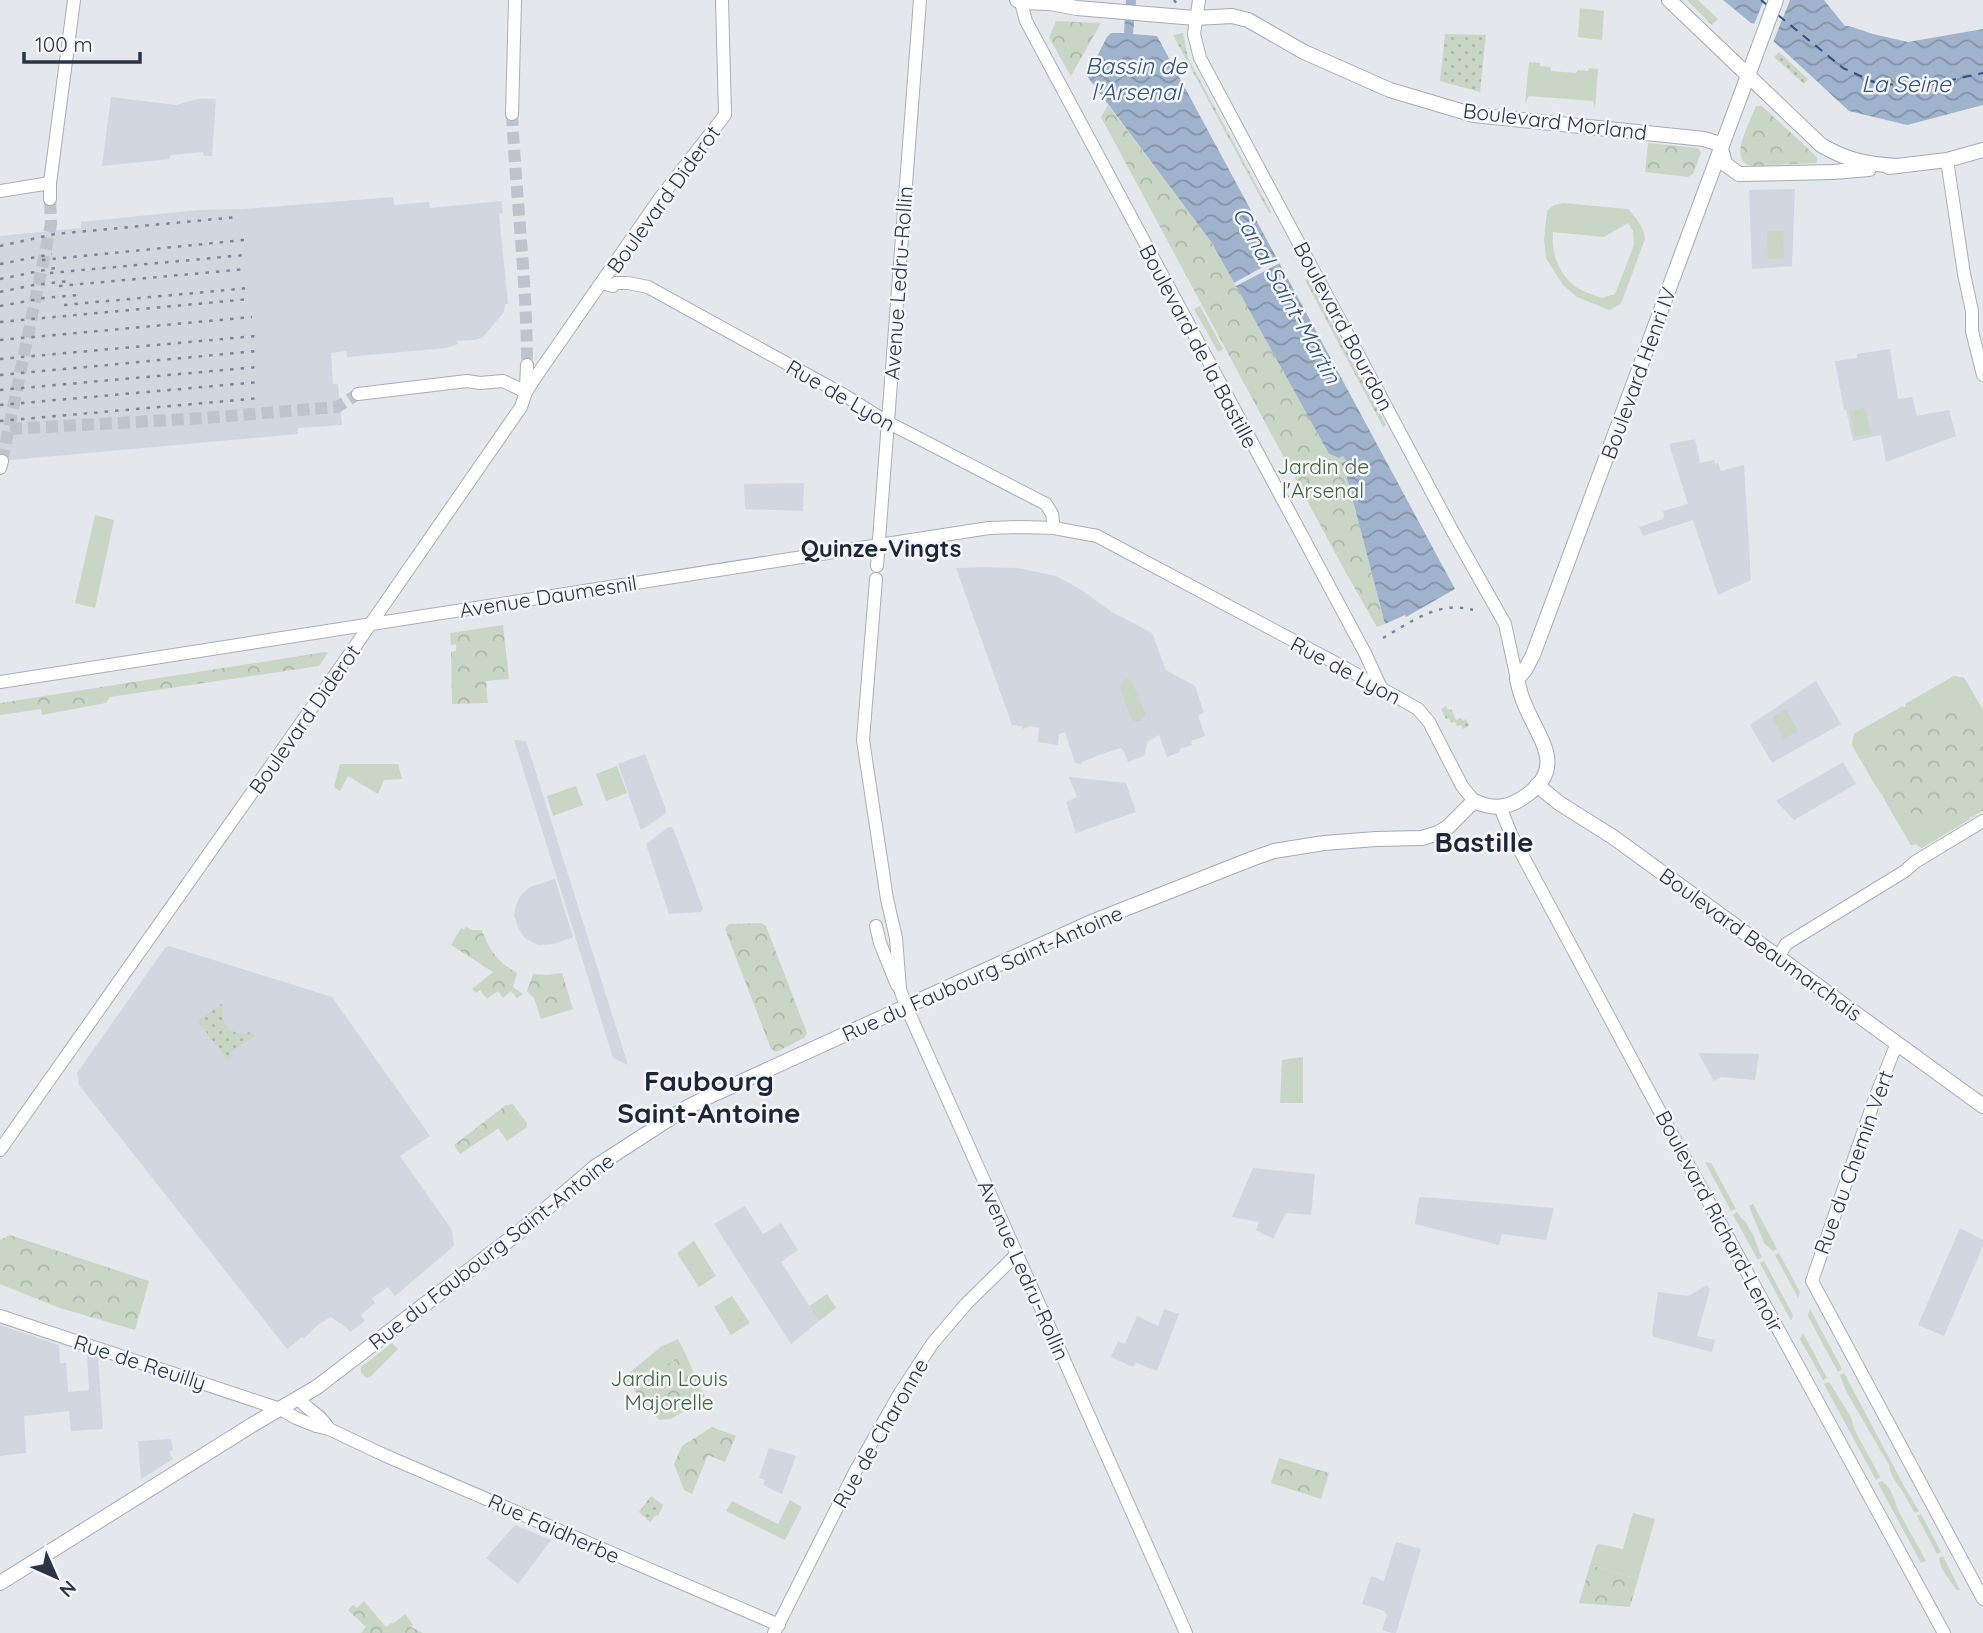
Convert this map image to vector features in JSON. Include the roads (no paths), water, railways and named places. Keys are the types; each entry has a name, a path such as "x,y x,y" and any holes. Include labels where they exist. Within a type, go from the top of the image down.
{"main road":[{"path":"50,200 74,0"},
{"path":"512,114 515,0"},
{"name":"Boulevard Diderot","path":"0,1150 371,624 521,407 526,392 607,285 660,198 725,116 722,0"},
{"name":"Avenue Ledru-Rollin","path":"920,0 863,740 895,936 900,989 1186,1633"},
{"name":"Boulevard Bourdon","path":"1199,0 1194,34 1200,58 1452,532 1505,624 1517,679"},
{"path":"1669,0 1750,70 1821,145 1852,161 1898,166"},
{"name":"Boulevard Henri IV","path":"1517,679 1533,655 1776,0"},
{"name":"Boulevard Morland","path":"1019,1 1047,1 1077,8 1195,18 1232,16 1248,20 1304,52 1378,85 1474,115 1704,139 1717,143 1721,149"},
{"name":"Boulevard de la Bastille","path":"1019,1 1026,21 1365,653 1381,688"},
{"path":"1721,149 1725,164 1739,174 1822,172 1898,166 1947,160 1983,150"},
{"path":"1822,172 1827,149"},
{"path":"1947,160 1972,310 1972,331 1983,375"},
{"path":"0,191 50,183"},
{"name":"Rue de Lyon","path":"607,285 628,283 648,288 830,387 887,422 1046,504 1052,514 1054,528"},
{"path":"358,394 467,382 503,382 526,392 527,365"},
{"name":"Avenue Daumesnil","path":"0,682 995,528 1054,528 1097,536"},
{"name":"Rue de Lyon","path":"1097,536 1381,688 1424,714 1462,786 1474,801"},
{"path":"1474,801 1500,807 1515,803 1538,785 1546,769 1548,753 1525,706 1517,679"},
{"name":"Boulevard Beaumarchais","path":"1538,785 1559,803 1613,837 1983,1106"},
{"name":"Rue du Faubourg Saint-Antoine","path":"0,1584 319,1386 481,1261 579,1180 627,1145 710,1096 1113,913 1254,858 1274,851 1324,843 1422,838 1448,827 1474,801"},
{"name":"Boulevard Richard-Lenoir","path":"1500,807 1511,834 1676,1141 1944,1633"},
{"path":"1779,958 1786,944 1983,821"},
{"path":"887,899 884,914 876,926 894,981 900,989"},
{"path":"876,926 882,926 895,936 888,943 880,943"},
{"name":"Rue du Chemin Vert","path":"1897,1043 1875,1098 1812,1282 1983,1599"},
{"name":"Rue de Charonne","path":"777,1629 856,1470 880,1426 932,1344 966,1304 1017,1254"},
{"name":"Rue de Reuilly","path":"0,1316 280,1409"},
{"name":"Rue Faidherbe","path":"301,1397 303,1405 324,1419 329,1429"},
{"name":"Rue Faidherbe","path":"280,1409 777,1629"}],"water":[{"name":"Bassin de l'Arsenal","path":"1126,0 1136,0 1133,34 1157,36 1455,589 1406,617 1405,615 1385,624 1341,463 1346,461 1343,456 1339,458 1329,454 1212,243 1087,76 1107,37 1111,33 1124,33"},
{"name":"La Seine","path":"1723,0 1824,0 1845,26 1908,42 1983,29 1983,105 1907,125 1849,111 1755,24"}],"tunnel":[{"path":"512,114 527,365"},
{"path":"2,461 51,224 50,199"},
{"path":"10,429 205,418 337,407 358,394"}],"railway":[{"path":"1174,0 1177,4"},
{"path":"0,246 55,234 238,217"},
{"path":"42,260 244,240"},
{"path":"0,264 52,254"},
{"path":"50,273 245,255"},
{"path":"0,279 60,267"},
{"path":"59,286 247,269"},
{"path":"0,292 69,281"},
{"path":"64,305 249,288"},
{"path":"0,306 78,295"},
{"path":"0,322 250,299"},
{"path":"0,340 252,317"},
{"path":"0,359 256,336"},
{"path":"0,375 257,351"},
{"path":"0,390 258,367"},
{"path":"0,405 259,382"},
{"path":"0,421 261,398"},
{"path":"1383,638 1415,619 1437,610 1473,610"}],"district":[{"name":"Quinze-Vingts","path":"881,548"},
{"name":"Bastille","path":"1484,841"},
{"name":"Faubourg Saint-Antoine","path":"709,1096"}],"water label":[{"name":"Canal Saint-Martin","path":"1287,295"}],"park label":[{"name":"Jardin de l'Arsenal","path":"1323,478"},
{"name":"Jardin Louis Majorelle","path":"669,1390"}]}
